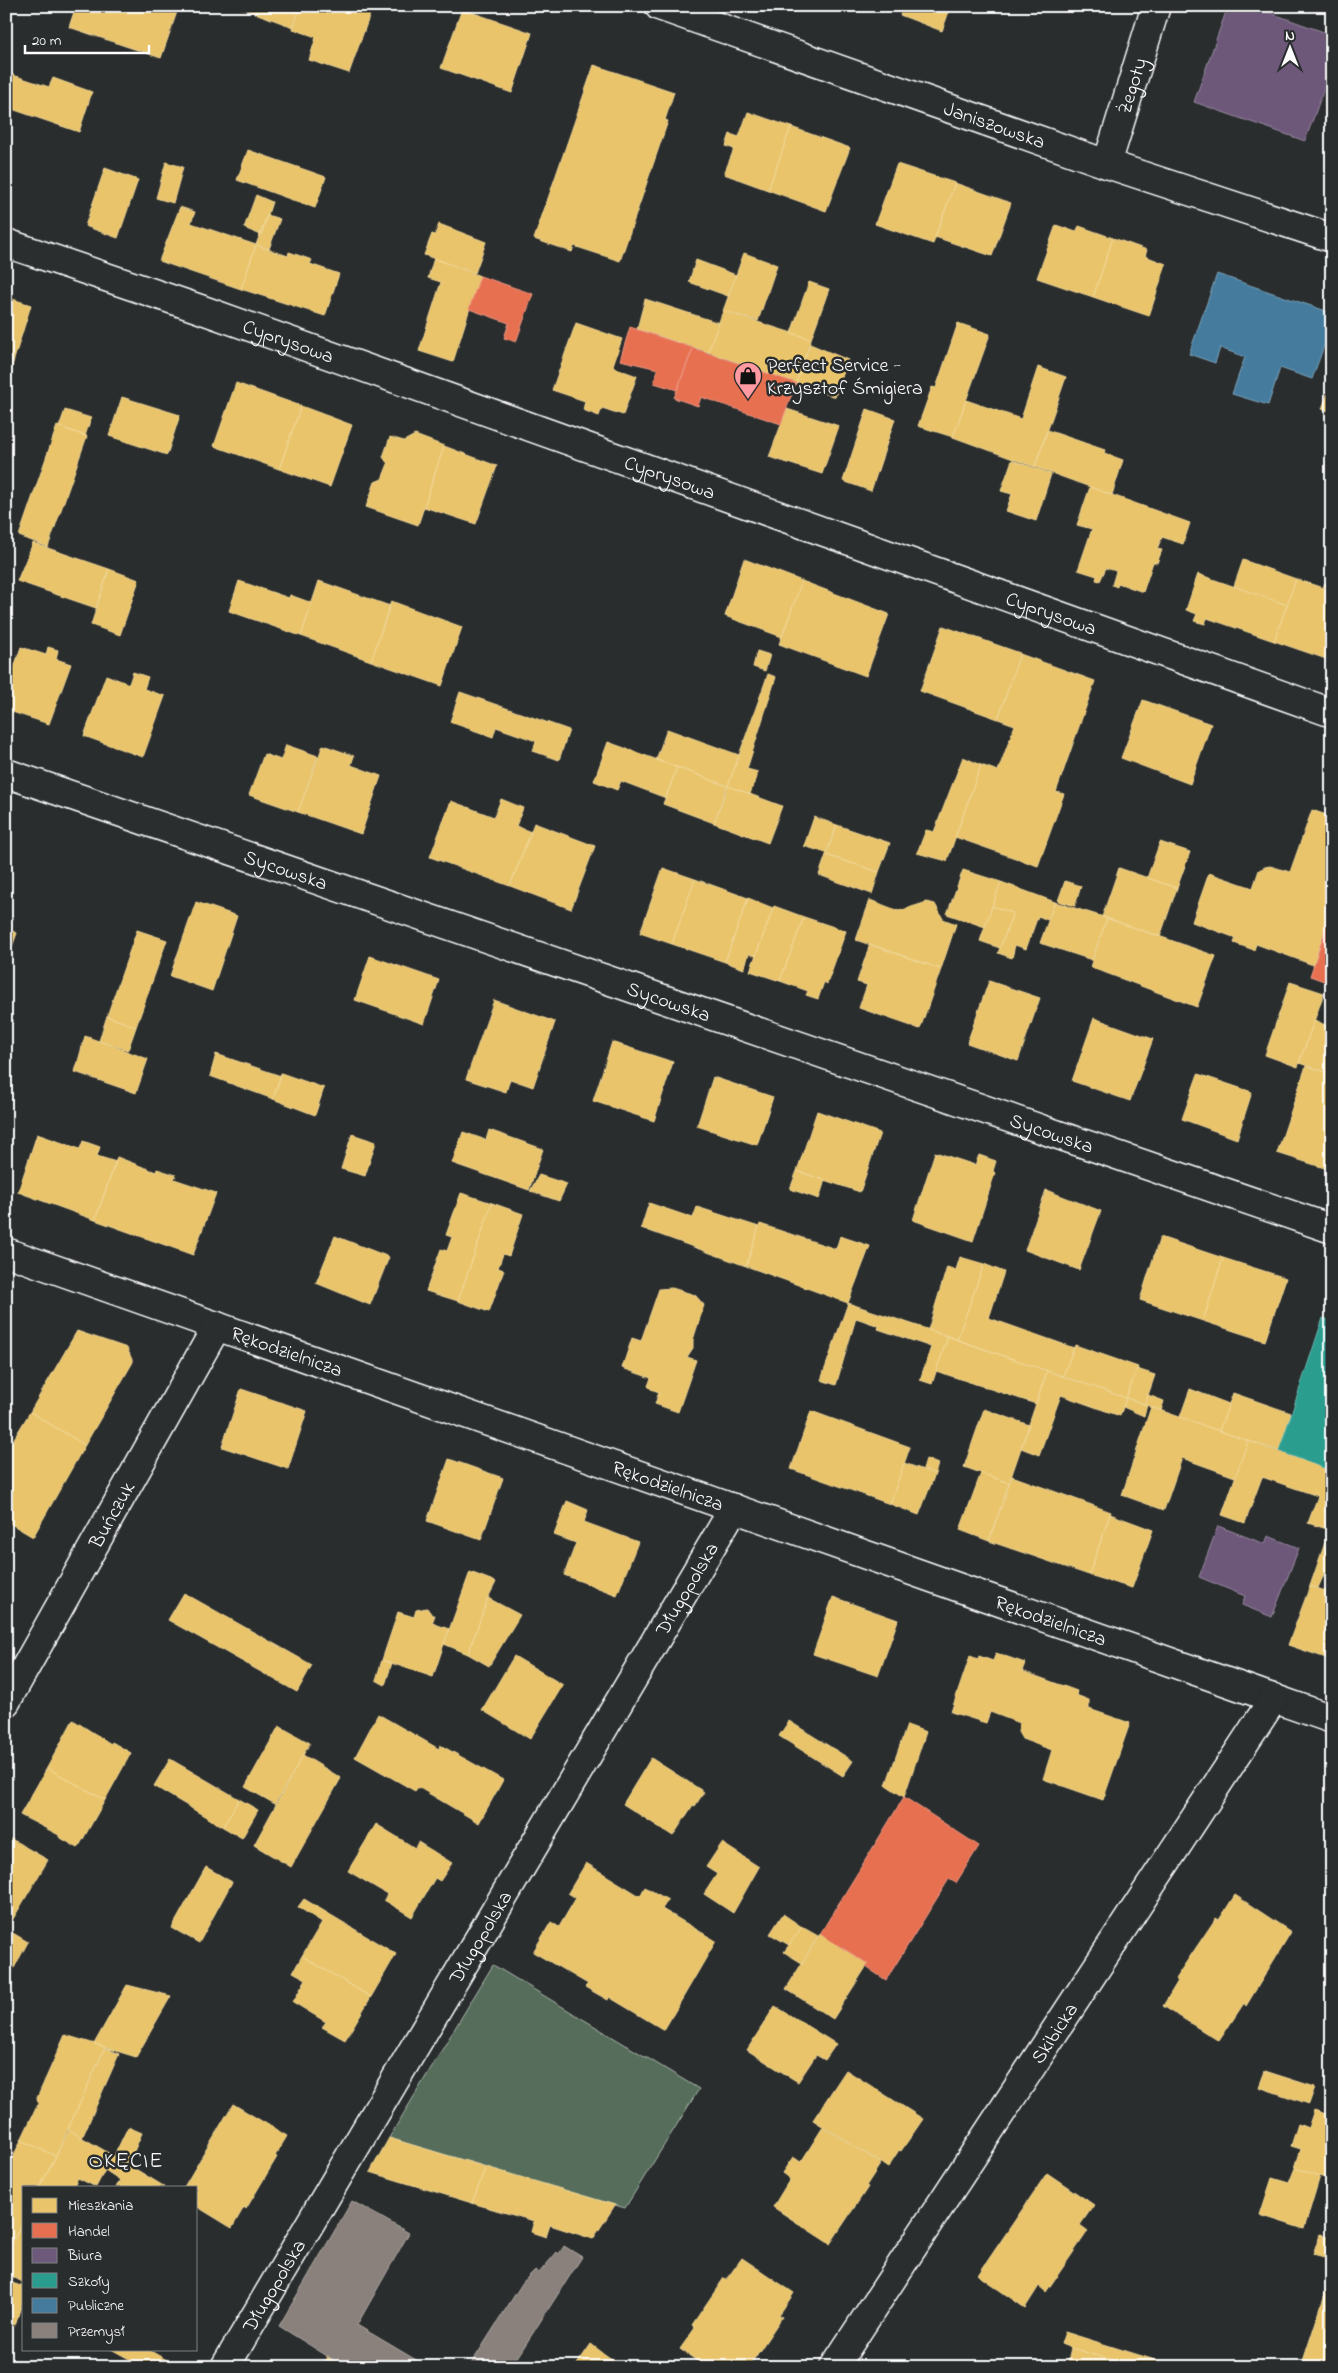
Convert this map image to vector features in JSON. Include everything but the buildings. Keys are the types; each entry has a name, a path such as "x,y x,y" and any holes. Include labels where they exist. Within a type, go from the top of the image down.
{"street":[{"name":"Janiszowska","path":"659,6 1107,164 1332,238"},
{"name":"Żegoty","path":"1107,164 1156,6"},
{"name":"Cyprysowa","path":"6,243 247,326 1332,713"},
{"name":"Sycowska","path":"6,773 1332,1229"},
{"name":"Rękodzielnicza","path":"6,1252 1332,1719"},
{"name":"Buńczuk","path":"6,1702 217,1326"},
{"name":"Długopolska","path":"225,2367 734,1508"},
{"name":"Skibicka","path":"834,2367 1274,1698"}],"green space":[{"path":"493,1965 699,2089 625,2208 389,2138"}],"place":[{"name":"Perfect Service - Krzysztof Śmigiera","path":"748,400"}],"district":[{"name":"OKĘCIE","path":"126,2159"}]}
